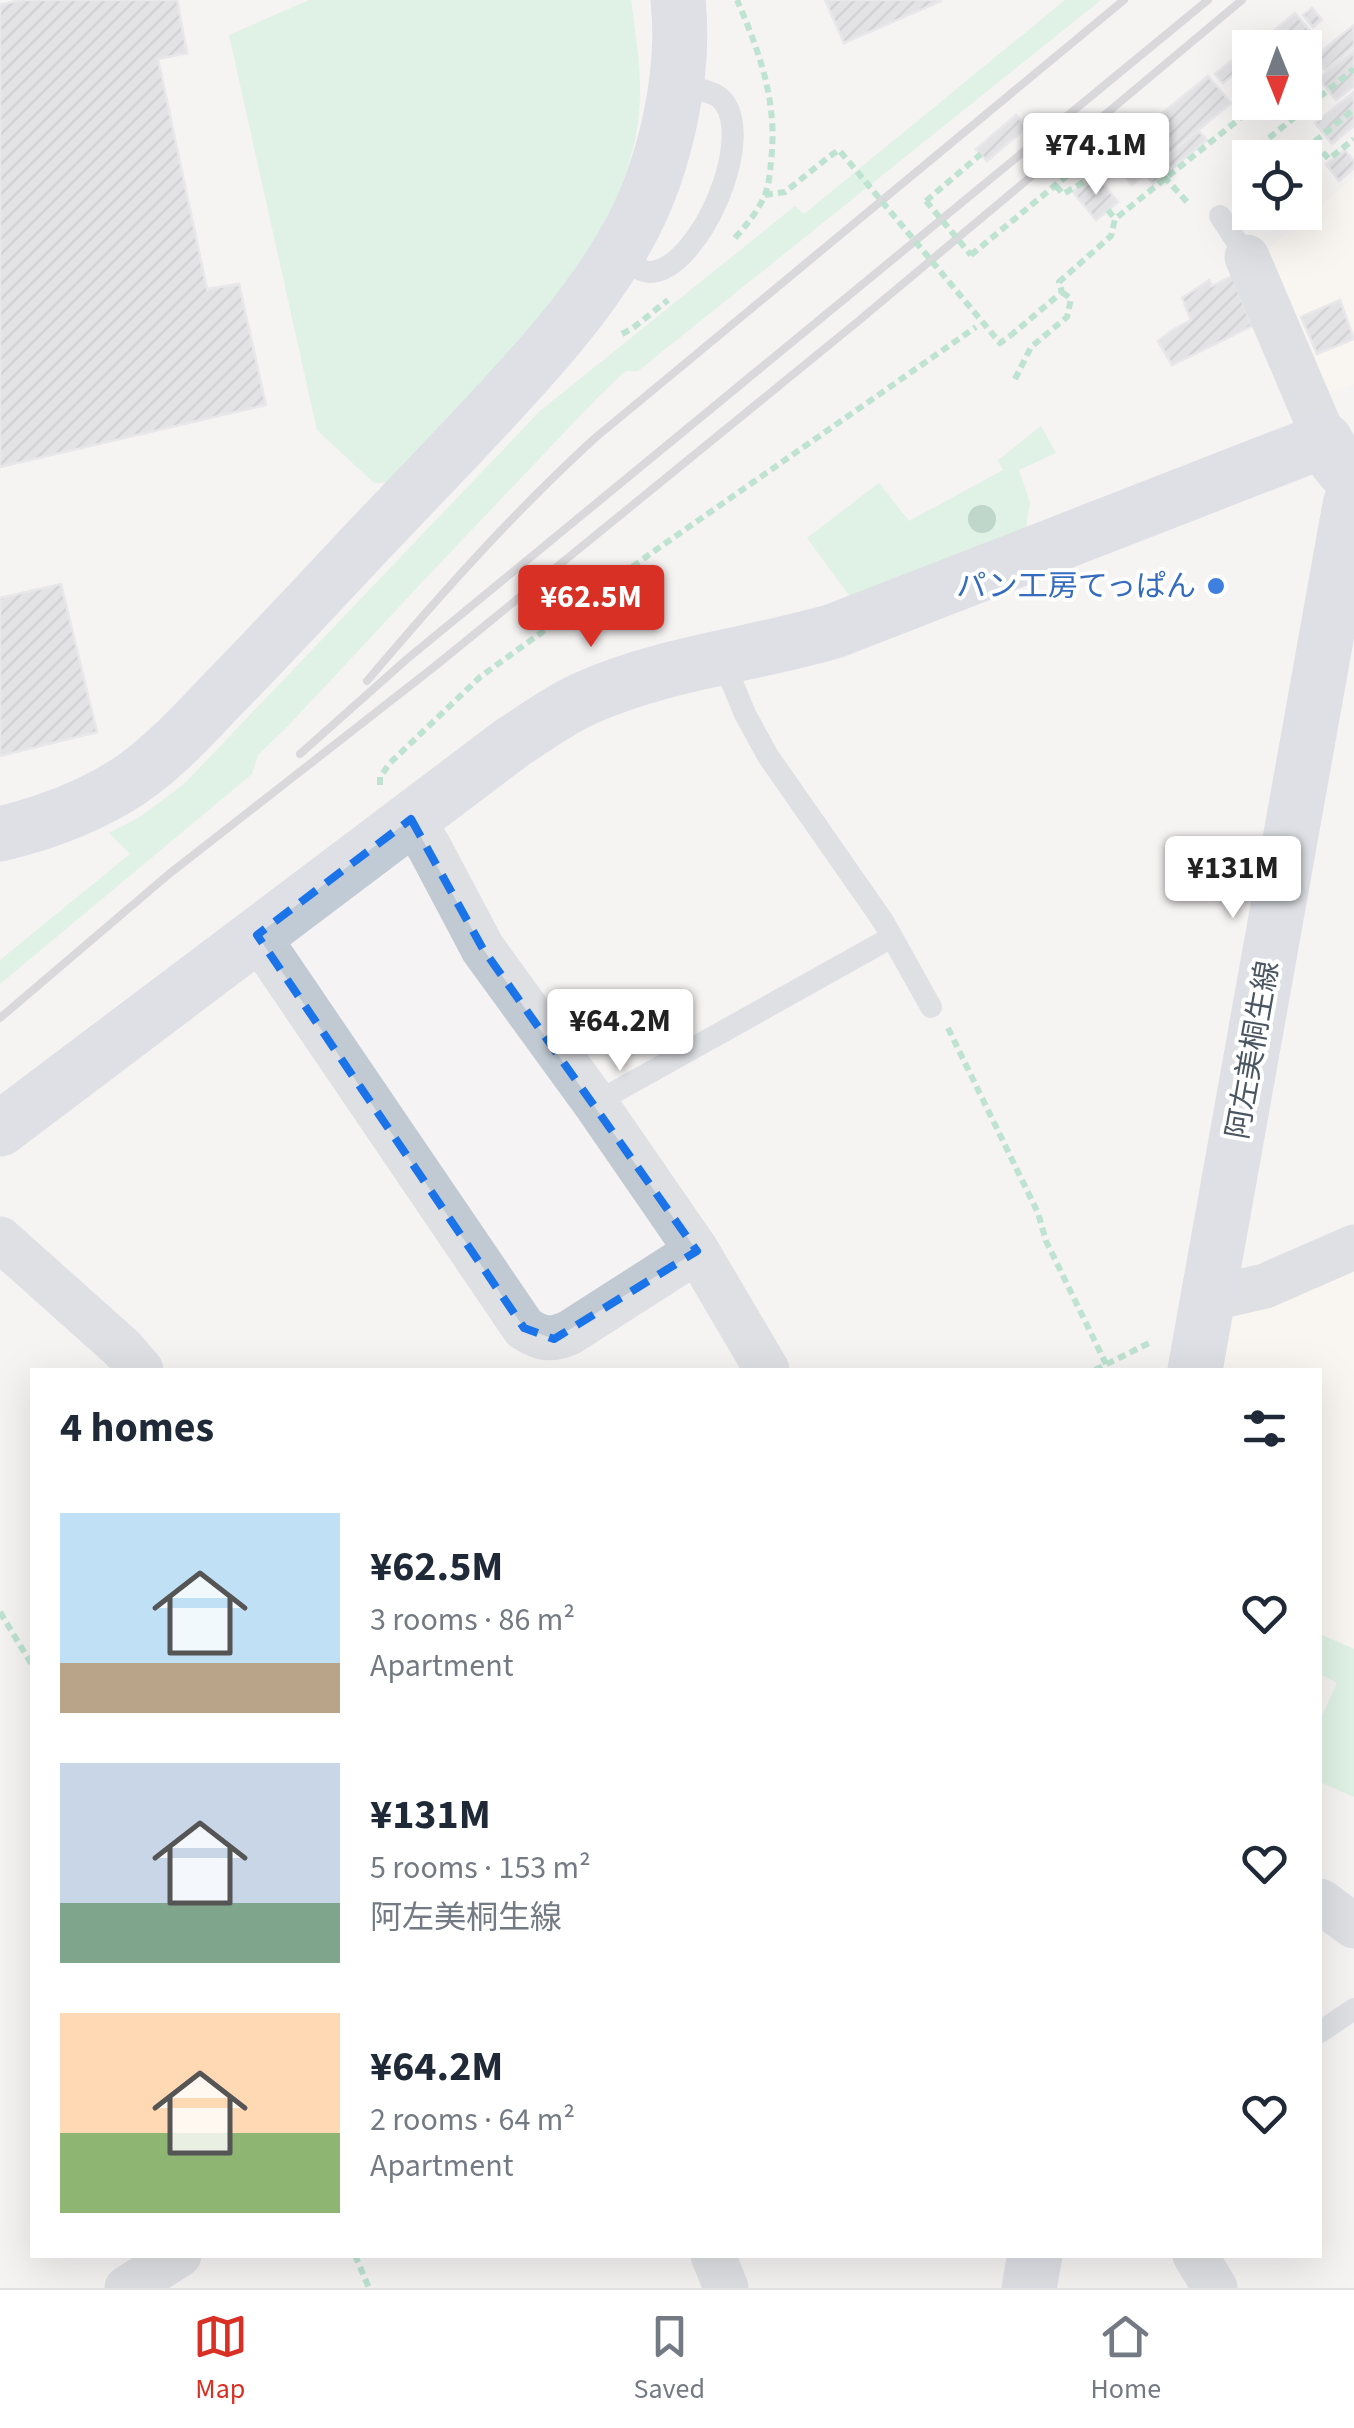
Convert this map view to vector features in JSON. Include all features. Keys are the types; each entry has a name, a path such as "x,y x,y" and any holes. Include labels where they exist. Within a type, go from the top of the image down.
{"street":[{"path":"0,834 71,812 130,780 162,757 278,639 575,318 630,232 650,188 676,86 678,0"},
{"path":"0,1128 513,742 583,699 647,676 834,632 1339,461 1246,258"},
{"name":"阿左美桐生線","path":"1202,1332 1354,493"},
{"path":"410,820 429,846 483,949 697,1252 766,1368"},
{"path":"258,935 524,1328 538,1338 554,1340 569,1334 697,1252"},
{"path":"0,1239 122,1348 138,1368"},
{"path":"1202,1332 1230,1294 1265,1286 1354,1247"},
{"path":"1322,1902 1354,1926"},
{"path":"127,2288 174,2258"},
{"path":"714,2258 726,2288"},
{"path":"1029,2288 1034,2258"},
{"path":"1197,2258 1214,2288"}],"lane":[{"path":"1220,216 1246,258"},
{"path":"722,658 768,756 892,937 931,1008"},
{"path":"595,1103 892,937"},
{"path":"1322,2031 1354,2009"}],"path":[{"path":"1269,138 1354,69"},
{"path":"1318,140 1354,109"},
{"path":"1015,379 1031,347 1066,318 1072,300 1062,292 1059,282 1111,236 1116,219 1238,120"},
{"path":"979,156 926,201 971,255 1122,130 1130,139"},
{"path":"1322,152 1329,159 1354,139"},
{"path":"765,195 785,192 839,150 1000,344 1062,292"},
{"path":"1155,167 1189,204"},
{"path":"1056,186 1064,194 1084,182"},
{"path":"1108,210 1116,219"},
{"path":"410,820 392,812 382,802 380,777 480,677 976,327"},
{"path":"931,1008 947,1026 988,1107 1038,1213 1046,1242 1106,1364"},
{"path":"1099,1368 1171,1332 1202,1332"},
{"path":"0,1612 30,1662"},
{"path":"356,2258 369,2288"}],"highlighted area":[{"path":"411,819 483,949 697,1251 554,1339 524,1328 257,935"}],"shaded area":[{"path":"1354,177 1354,384 1329,394 1267,250 1291,230 1322,230 1322,204"},
{"path":"1354,1261 1354,1649 1322,1635 1322,1368 1223,1368 1233,1317"}],"green space":[{"path":"309,0 631,0 640,80 636,133 626,174 610,212 589,249 539,318 391,482 374,483 317,430 229,35"},
{"path":"1065,0 1101,0 638,371 626,371 258,755 252,774 0,984 0,960 130,854 109,833 140,817 184,784 540,411 795,206 804,214"},
{"path":"1041,426 1056,453 1019,470 1030,503 1026,527 854,602 807,538 879,483 909,521 1003,470 998,460"},
{"path":"1322,1635 1354,1649 1354,1797 1322,1783 1322,1716 1337,1683 1322,1675"}],"building":[{"path":"20,0 177,0 187,53 158,59 207,289 239,284 266,405 0,467 0,5"},
{"path":"825,0 941,0 941,1 844,43"},
{"path":"1312,8 1322,20 1313,27 1303,15"},
{"path":"1295,13 1309,30 1275,30"},
{"path":"1354,25 1354,46 1325,70 1322,51"},
{"path":"1354,50 1354,86 1336,100 1322,84 1322,76"},
{"path":"1232,62 1232,76 1223,83 1215,74"},
{"path":"1208,76 1231,103 1132,185 1108,157"},
{"path":"1354,92 1354,126 1332,144 1315,123"},
{"path":"1016,115 1027,127 987,161 976,149"},
{"path":"1198,130 1207,140 1153,184 1145,174"},
{"path":"1345,150 1354,161 1354,168 1339,181 1326,164"},
{"path":"1090,178 1094,183 1099,178 1118,202 1096,220 1073,192"},
{"path":"1232,276 1252,326 1172,365 1158,341 1191,320 1182,298 1209,280 1212,286"},
{"path":"1340,300 1354,339 1317,354 1301,317"},
{"path":"61,584 97,732 0,756 0,598"}],"railway":[{"path":"367,681 477,556 595,438 1124,0"},
{"path":"300,754 407,659 1208,0"},
{"path":"0,1018 169,874 434,667 856,323 1242,0"}],"place":[{"name":"パン工房てっぱん","path":"1216,586"}]}
